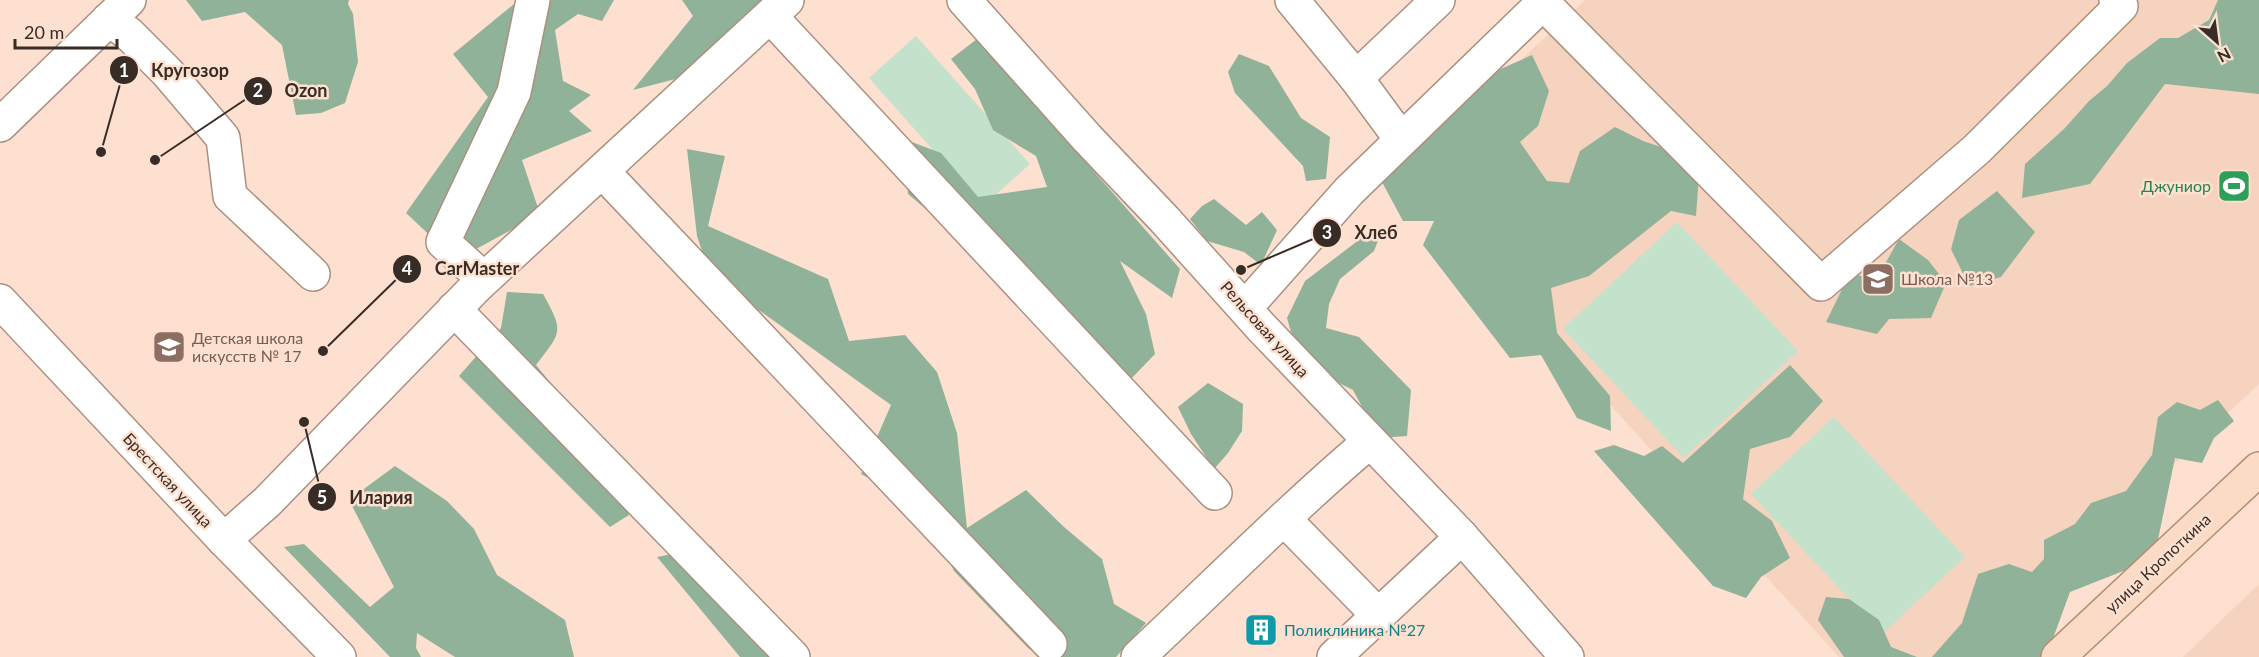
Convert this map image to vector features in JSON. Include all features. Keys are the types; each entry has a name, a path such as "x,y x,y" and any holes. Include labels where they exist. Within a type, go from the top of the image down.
{"main road":[{"name":"улица Кропоткина","path":"2058,657 2259,469"}],"street":[{"path":"478,285 475,271 443,242 514,92 533,0"},
{"name":"Рельсовая улица","path":"964,0 1088,139 1369,442 1462,537 1567,657"},
{"path":"1356,78 1438,0"},
{"path":"1245,308 1349,191 1545,1 1821,284 1977,149 2121,6 2116,0"},
{"path":"1302,4 1401,139"},
{"path":"224,540 267,502 478,285 778,8 1215,493"},
{"path":"0,124 119,9 129,34 167,72 223,138 230,196 313,274"},
{"path":"602,171 1050,644"},
{"name":"Брестская улица","path":"0,301 224,540 339,657"},
{"path":"454,309 793,657"},
{"path":"1138,657 1285,520 1320,484 1369,442"},
{"path":"1285,520 1379,616"},
{"path":"1334,657 1462,537"}],"shaded area":[{"name":"Школа №13","path":"1585,0 2259,0 2259,384 1969,657 1839,657 1400,173"},
{"path":"2259,584 2259,657 2183,657"}],"green space":[{"path":"186,0 349,0 348,4 353,14 358,62 345,103 321,113 296,115 282,45 245,12 202,21"},
{"path":"519,0 614,0 602,21 578,14 555,30 563,81 591,95 569,111 592,131 522,160 540,214 456,260 406,213 488,97 453,54"},
{"path":"682,0 767,0 691,75 633,90 693,16"},
{"path":"2218,0 2259,0 2259,94 2165,84 2090,184 2022,198 2025,164 2064,129 2127,63 2160,38 2178,38 2209,20"},
{"path":"916,36 1030,164 983,206 869,78"},
{"path":"977,39 1180,269 1172,298 1120,261 1146,314 1155,354 1129,381 908,194 901,138 941,153 978,197 1047,187 1036,156 993,130 975,89 951,59"},
{"path":"1239,54 1269,66 1301,118 1330,137 1326,179 1306,181 1303,166 1235,93 1228,72"},
{"path":"1532,55 1549,91 1538,126 1520,142 1547,181 1569,183 1580,151 1615,127 1643,141 1679,153 1699,174 1696,216 1671,211 1589,276 1551,288 1557,333 1610,396 1611,431 1577,418 1541,355 1510,358 1423,245 1434,221 1403,221 1382,182 1476,80"},
{"path":"687,149 725,156 708,226 828,279 849,341 905,335 937,372 957,433 967,528 1026,490 1064,527 1102,559 1114,604 1146,623 1116,657 1041,657 1028,648 954,571 922,506 861,474 891,405 710,275 697,236"},
{"path":"1997,191 2035,232 2001,277 1969,286 1951,249 1959,220"},
{"path":"1214,199 1246,225 1262,212 1277,230 1261,265 1244,252 1207,241 1190,219 1202,206"},
{"path":"1677,222 1798,351 1684,458 1563,329"},
{"path":"1368,233 1381,233 1374,251 1340,279 1329,304 1326,328 1359,337 1411,390 1407,436 1379,438 1353,390 1327,377 1295,346 1287,318 1305,281"},
{"path":"1899,239 1928,260 1946,283 1931,318 1889,319 1877,334 1826,322 1850,273 1876,280"},
{"path":"507,292 543,294 554,316 557,324 555,338 536,365 593,435 629,515 610,527 459,376 501,328"},
{"path":"1790,365 1823,401 1790,437 1750,449 1743,499 1772,521 1790,558 1761,577 1746,598 1713,586 1594,451 1614,445 1644,456 1662,446 1683,463"},
{"path":"1208,383 1243,404 1242,431 1214,469 1191,434 1178,407"},
{"path":"2218,400 2234,421 2214,438 2202,463 2175,458 2156,549 2136,566 2070,592 2048,652 2043,657 1932,657 1962,623 1978,574 2009,564 2032,572 2044,559 2044,540 2075,524 2091,503 2126,491 2152,455 2158,417 2177,402 2200,410"},
{"path":"1834,417 1965,557 1882,634 1751,494"},
{"path":"395,466 447,501 474,529 497,575 565,620 574,657 455,657 417,633 416,648 421,657 390,657 284,547 304,544 370,607 394,587 349,500"},
{"path":"711,546 752,598 774,657 740,657 657,557"},
{"path":"1826,597 1849,599 1879,620 1891,647 1917,657 1844,657 1818,620"}],"place":[{"name":"Кругозор","path":"101,152"},
{"name":"Ozon","path":"155,160"},
{"name":"Джуниор","path":"2234,186"},
{"name":"Хлеб","path":"1241,270"},
{"name":"Школа №13","path":"1878,279"},
{"name":"Детская школа искусств № 17","path":"169,347"},
{"name":"CarMaster","path":"323,351"},
{"name":"Илария","path":"304,422"},
{"name":"Поликлиника №27","path":"1261,630"}]}
